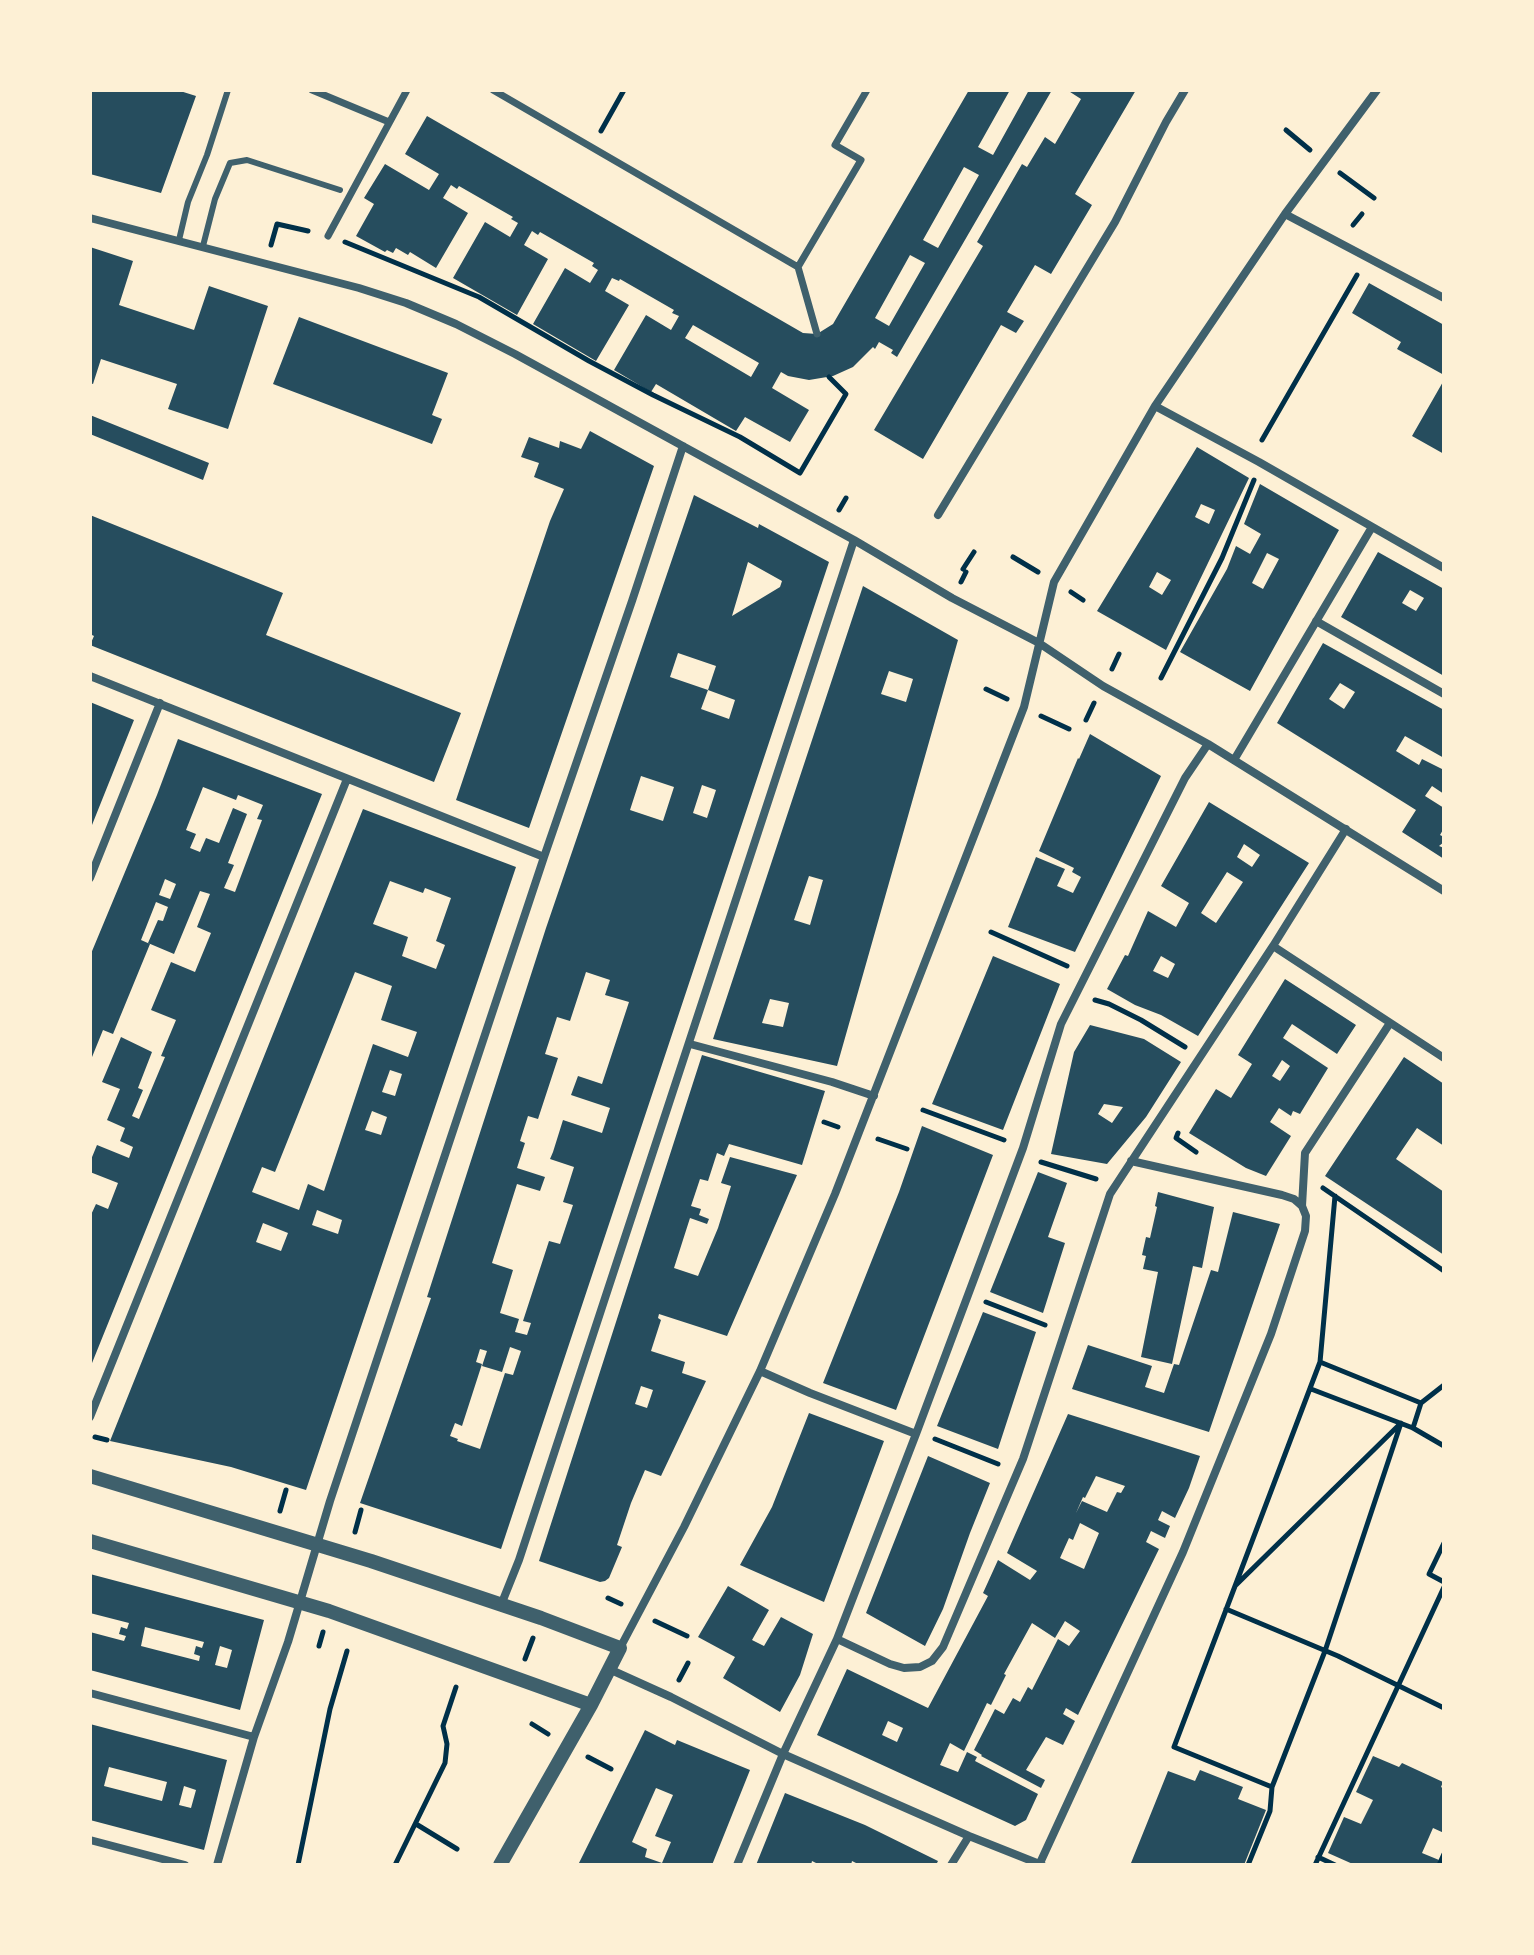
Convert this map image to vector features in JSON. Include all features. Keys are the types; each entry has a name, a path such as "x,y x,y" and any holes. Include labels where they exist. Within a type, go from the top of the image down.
{"street":[{"path":"312,90 389,122"},
{"path":"328,236 407,90"},
{"path":"493,90 798,267 817,334"},
{"path":"798,267 861,160 835,145 867,90"},
{"path":"938,515 1115,222 1185,90"},
{"path":"500,1865 591,1705 684,1527 760,1371 874,1096 1024,707 1054,582 1155,406 1285,214 1377,90"},
{"path":"1285,214 1444,298"},
{"path":"90,218 406,303 515,354 854,540 952,598 1039,643 1103,686 1208,744 1444,891"},
{"path":"1155,406 1444,568"},
{"path":"217,1865 254,1737 288,1642 317,1544 683,446"},
{"path":"1234,760 1372,527"},
{"path":"501,1605 519,1560 854,540"},
{"path":"1316,621 1444,694"},
{"path":"90,676 544,857"},
{"path":"90,878 160,703"},
{"path":"737,1865 783,1754 837,1639 916,1434 1023,1148 1061,1024 1185,778 1208,744"},
{"path":"90,1417 347,779"},
{"path":"837,1639 904,1668 920,1667 932,1661 943,1647 1023,1459 1110,1194 1346,829"},
{"path":"1273,946 1444,1058"},
{"path":"609,1669 783,1754 969,1836 1041,1864 1183,1552 1271,1334 1305,1231 1306,1216 1302,1206 1305,1153 1390,1023"},
{"path":"690,1044 874,1096"},
{"path":"1131,1161 1282,1195 1302,1206"},
{"path":"760,1371 916,1434"},
{"path":"90,1476 317,1544 541,1618 620,1648"},
{"path":"90,1541 299,1602 591,1705"},
{"path":"90,1693 254,1737"},
{"path":"951,1865 969,1836"},
{"path":"90,1840 185,1865"}],"lane":[{"path":"179,240 188,202 228,90"},
{"path":"203,246 215,199 230,163 247,160 340,190"}],"path":[{"path":"592,147 624,90"},
{"path":"277,224 328,236 479,297 589,361 740,437 800,473 846,394 829,377"},
{"path":"1262,440 1358,274"},
{"path":"1161,678 1222,558 1255,478"},
{"path":"963,569 974,552"},
{"path":"991,932 1073,968"},
{"path":"1075,994 1109,1004 1191,1050"},
{"path":"923,1110 1009,1142"},
{"path":"1184,1125 1176,1138 1201,1156"},
{"path":"1037,1161 1097,1180"},
{"path":"1318,1185 1444,1271"},
{"path":"1272,1787 1174,1747 1320,1362 1335,1196"},
{"path":"983,1301 1045,1325"},
{"path":"1320,1362 1421,1403"},
{"path":"1413,1428 1421,1403 1444,1385"},
{"path":"1311,1389 1413,1428 1444,1446"},
{"path":"1234,1588 1401,1423"},
{"path":"1248,1865 1270,1811 1272,1787 1325,1651 1401,1423"},
{"path":"930,1437 998,1464"},
{"path":"1315,1865 1444,1584 1429,1574 1444,1543"},
{"path":"1226,1609 1325,1651 1444,1708"},
{"path":"518,1677 541,1618"},
{"path":"298,1865 330,1709 347,1651"},
{"path":"395,1865 445,1763 447,1744 443,1726 456,1687"},
{"path":"416,1824 457,1849"},
{"path":"1439,1865 1444,1854"},
{"path":"1318,1857 1335,1865"}],"building":[{"path":"90,90 177,90 196,96 161,193 90,174"},
{"path":"969,90 1010,90 978,147 993,155 1029,90 1052,90 897,357 891,353 893,350 879,342 853,367 833,376 809,380 781,372 772,388 809,410 790,442 745,417 736,431 656,384 651,392 614,370 646,315 671,330 679,316 672,313 674,310 620,279 612,278 605,291 629,305 596,361 533,324 565,268 590,283 598,270 592,266 594,263 540,232 538,235 532,231 524,245 548,259 517,315 453,278 485,222 510,237 518,223 511,219 513,217 459,186 457,189 451,185 443,198 468,213 436,268 410,252 408,255 396,248 393,253 385,252 356,236 374,204 364,198 385,164 429,190 439,174 405,154 427,116 803,333 817,334 833,324","holes":["964,167 979,175 938,248 923,240","910,255 925,263 889,326 875,318","693,325 759,363 751,377 685,338"]},
{"path":"1067,90 1136,90 1075,194 1092,205 1051,274 1035,265 1007,312 1024,321 1016,333 1001,325 923,459 874,430 983,246 977,242 1022,164 1027,167 1045,137 1055,144 1081,99"},
{"path":"90,247 133,261 119,305 194,330 209,286 268,306 228,429 168,409 177,384 101,359 93,384 90,383"},
{"path":"1369,283 1444,325 1444,375 1397,349 1401,342 1352,313"},
{"path":"299,317 448,373 432,415 442,419 432,444 273,384"},
{"path":"1444,380 1444,454 1412,436"},
{"path":"90,415 209,463 203,480 90,434"},
{"path":"590,431 654,466 529,828 456,800 550,521 564,489 534,477 539,463 521,457 529,437 559,448 560,441 581,449"},
{"path":"1197,447 1249,478 1166,650 1097,611","holes":["1201,504 1215,510 1209,524 1195,517","1157,572 1171,580 1162,595 1149,587"]},
{"path":"1260,484 1339,530 1250,691 1180,652 1227,569 1236,546 1250,554 1261,534 1244,524","holes":["1267,553 1279,559 1263,589 1252,583"]},
{"path":"694,495 758,528 759,524 829,562 501,1549 360,1503 431,1298 427,1297 546,928","holes":["748,562 782,581 780,587 732,616","678,653 716,666 708,690 670,677","708,690 735,700 729,719 701,709","641,776 674,787 663,821 630,810","702,785 716,790 707,818 693,813","586,972 610,980 605,995 629,1002 602,1084 578,1076 571,1095 610,1108 602,1133 563,1120 550,1159 574,1167 563,1202 573,1205 560,1244 549,1241 523,1321 531,1323 527,1335 515,1332 519,1319 500,1313 513,1270 492,1263 517,1184 540,1191 545,1177 517,1168 525,1143 520,1141 528,1116 538,1119 558,1058 545,1054 557,1017 570,1021","510,1347 521,1351 513,1375 505,1373 480,1449 450,1436 455,1423 462,1426 482,1364 476,1362 480,1349 487,1351 482,1366 502,1372"]},
{"path":"90,515 283,593 266,635 461,713 434,782 90,645 94,636 90,634"},
{"path":"1378,552 1444,589 1444,676 1341,617","holes":["1410,590 1424,598 1416,611 1402,603"]},
{"path":"863,586 958,640 837,1066 713,1039","holes":["889,671 913,679 906,702 881,694","809,876 823,880 810,925 794,920","770,999 789,1003 783,1027 762,1023"]},
{"path":"1323,643 1444,710 1444,758 1405,736 1396,751 1419,765 1422,759 1444,770 1444,794 1432,786 1425,796 1444,808 1444,828 1440,835 1444,837 1444,842 1439,846 1444,848 1444,859 1402,832 1416,810 1277,723","holes":["1340,683 1355,692 1344,709 1329,699"]},
{"path":"90,702 134,720 90,830"},
{"path":"1090,734 1161,776 1075,952 1008,927 1036,857 1065,869 1057,886 1073,893 1081,877 1072,872 1074,868 1039,851"},
{"path":"178,739 322,794 90,1368 90,1217 96,1204 108,1209 118,1183 90,1172 90,1162 97,1145 129,1158 133,1147 120,1141 125,1128 107,1120 120,1089 102,1082 121,1037 152,1052 138,1088 143,1090 132,1116 139,1119 165,1057 161,1056 176,1020 151,1010 171,962 195,972 211,933 197,927 210,894 200,891 174,954 148,943 158,920 163,921 168,907 156,902 141,940 150,944 113,1034 103,1030 90,1062 90,956","holes":["203,787 236,800 238,795 263,805 257,819 262,820 235,892 224,888 234,865 228,863 247,814 233,808 219,843 206,838 200,852 190,848 196,834 186,830","165,879 176,884 170,899 159,895"]},
{"path":"1209,802 1309,863 1198,1036 1107,989 1125,955 1128,956 1148,911 1176,927 1189,903 1161,886","holes":["1244,844 1260,855 1252,867 1237,857","1227,872 1243,882 1216,923 1201,913","1161,956 1175,964 1168,978 1153,971"]},
{"path":"363,809 516,867 306,1490 231,1467 110,1441","holes":["390,881 423,893 425,888 451,898 436,941 445,945 436,969 402,956 408,937 373,924","355,972 392,986 381,1020 417,1032 408,1057 373,1044 324,1191 308,1184 299,1210 252,1192 262,1167 275,1172","390,1070 402,1074 395,1096 382,1092","372,1111 387,1117 381,1135 365,1130","317,1210 342,1220 338,1234 312,1225","263,1223 288,1233 281,1251 256,1242"]},
{"path":"993,956 1060,984 1003,1130 932,1104"},
{"path":"1285,979 1356,1025 1337,1054 1292,1024 1283,1038 1328,1068 1300,1114 1293,1111 1291,1116 1279,1108 1270,1122 1291,1136 1266,1176 1246,1168 1189,1133 1216,1089 1231,1098 1252,1064 1238,1055","holes":["1282,1060 1290,1066 1280,1081 1272,1076"]},
{"path":"1090,1025 1144,1039 1181,1062 1146,1117 1107,1164 1051,1154 1074,1052","holes":["1104,1104 1123,1107 1112,1123 1098,1114"]},
{"path":"702,1055 825,1091 802,1165 729,1144 724,1156 717,1153 708,1181 700,1179 691,1206 701,1209 699,1215 709,1219 707,1224 690,1218 674,1268 698,1276 731,1186 721,1183 730,1157 797,1175 727,1336 659,1314 661,1320 651,1351 685,1362 682,1373 706,1381 661,1476 645,1470 617,1545 622,1547 609,1578 600,1582 539,1561","holes":["641,1386 653,1390 647,1408 635,1404"]},
{"path":"1404,1057 1444,1084 1444,1146 1417,1128 1396,1159 1444,1192 1444,1255 1325,1176"},
{"path":"922,1126 993,1155 896,1410 823,1383"},
{"path":"1038,1172 1067,1183 1048,1237 1065,1243 1043,1313 990,1292"},
{"path":"1158,1192 1214,1207 1202,1268 1193,1266 1172,1364 1141,1357 1158,1272 1143,1269 1146,1256 1142,1255 1146,1237 1150,1238"},
{"path":"1233,1212 1280,1224 1209,1432 1072,1389 1088,1345 1152,1366 1145,1387 1164,1393 1174,1364 1179,1365 1211,1270 1218,1272"},
{"path":"983,1312 1036,1332 998,1449 937,1426"},
{"path":"809,1413 884,1441 824,1602 740,1565 772,1507"},
{"path":"1068,1414 1200,1456 1175,1518 1162,1511 1158,1520 1170,1526 1165,1538 1151,1531 1146,1542 1159,1549 1078,1715 1066,1708 1063,1714 1075,1721 1063,1745 1046,1737 1026,1770 1045,1780 1041,1788 974,1750 995,1709 1004,1714 1013,1698 1020,1702 1028,1687 1032,1690 1058,1639 1069,1646 1080,1631 1065,1621 1055,1638 1032,1623 964,1751 950,1743 940,1765 958,1772 967,1752 977,1757 975,1761 1038,1794 1026,1820 1015,1826 817,1735 847,1669 928,1708 988,1596 983,1593 998,1560 1030,1580 1037,1571 1007,1553","holes":["1096,1476 1125,1486 1121,1493 1117,1492 1107,1512 1082,1501 1076,1513 1083,1497","1080,1523 1099,1533 1084,1569 1060,1558 1069,1538 1073,1540","888,1721 903,1728 897,1742 882,1735"]},
{"path":"928,1456 990,1483 943,1609 925,1646 866,1613"},
{"path":"90,1574 264,1620 240,1710 90,1670 90,1632 124,1641 126,1636 119,1634 121,1627 127,1629 129,1623 90,1613","holes":["145,1627 204,1642 202,1648 196,1646 194,1654 200,1656 199,1661 141,1646","220,1646 232,1650 227,1668 215,1665"]},
{"path":"728,1586 769,1610 752,1640 764,1646 781,1617 813,1634 800,1675 780,1712 723,1678 735,1657 698,1637"},
{"path":"90,1724 227,1760 204,1850 90,1820","holes":["109,1767 167,1782 162,1801 104,1786","184,1786 196,1790 191,1808 179,1805"]},
{"path":"645,1730 675,1745 677,1740 750,1770 712,1865 578,1865","holes":["656,1788 673,1795 655,1836 671,1842 662,1863 645,1857 647,1849 632,1842"]},
{"path":"1373,1756 1399,1767 1402,1763 1443,1782 1444,1833 1433,1828 1422,1853 1439,1860 1437,1865 1355,1865 1328,1853 1344,1817 1361,1824 1373,1800 1356,1792"},
{"path":"1200,1770 1243,1787 1238,1799 1266,1810 1244,1865 1131,1863 1168,1771 1195,1781"},
{"path":"785,1793 865,1825 938,1861 936,1865 860,1865 852,1861 851,1865 820,1865 812,1861 811,1865 756,1865"}]}
